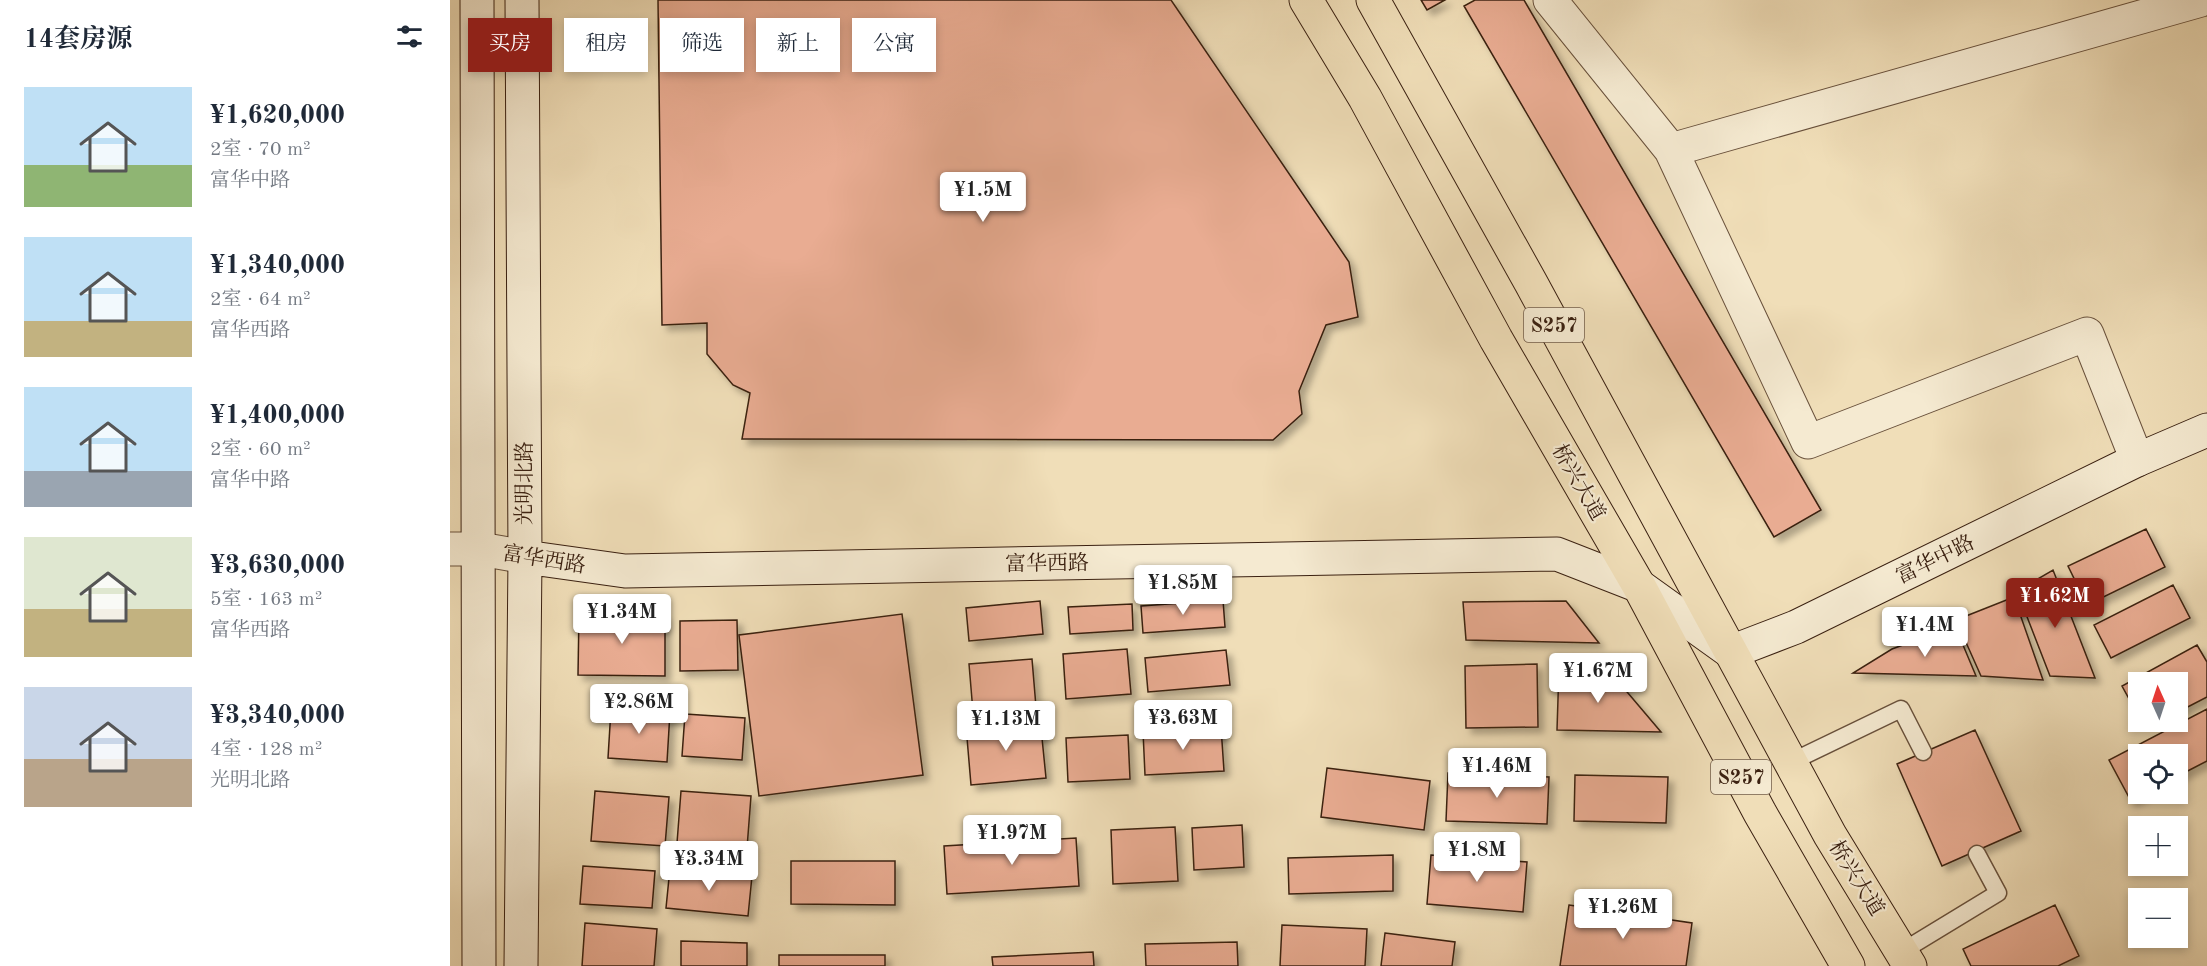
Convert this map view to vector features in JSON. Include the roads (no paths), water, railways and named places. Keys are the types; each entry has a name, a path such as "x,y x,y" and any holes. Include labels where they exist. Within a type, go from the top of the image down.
{"main road":[{"name":"桥兴大道","path":"1306,0 1365,98 1496,339 1639,586 1760,813 1848,966"},
{"name":"桥兴大道","path":"1373,0 1537,294 1830,835 1906,959"}],"street":[{"path":"477,0 465,549 480,966"},
{"name":"光明北路","path":"521,966 525,557 522,0"},
{"path":"1550,0 1671,150 1808,442 2087,334 2137,460"},
{"path":"1671,150 2201,0"},
{"name":"富华中路","path":"1731,652 1796,627 2137,460 2207,430"},
{"name":"富华西路","path":"465,549 625,571 1557,554 1639,586"},
{"path":"1639,586 1731,652"}],"lane":[{"path":"1791,762 1901,709 1923,752"},
{"path":"1906,959 1998,893 1977,854"}]}
